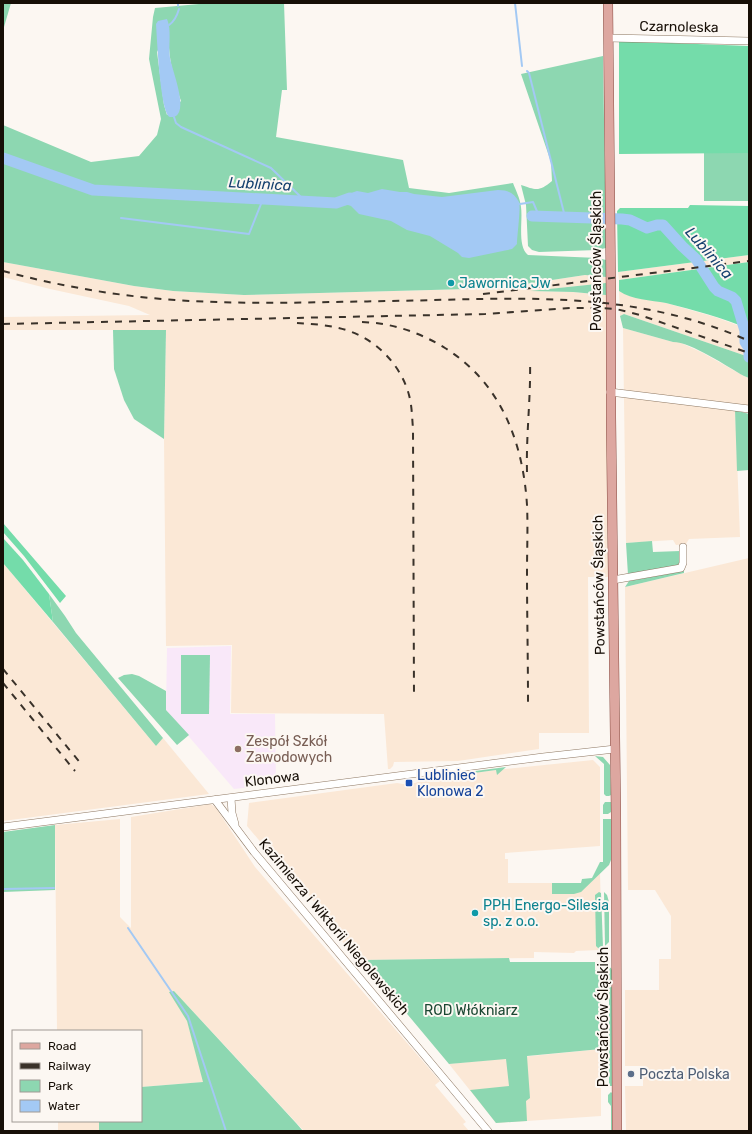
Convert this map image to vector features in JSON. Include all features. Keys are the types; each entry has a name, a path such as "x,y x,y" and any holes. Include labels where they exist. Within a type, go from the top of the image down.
{"main road":[{"name":"Powstańców Śląskich","path":"608,3 617,1131"}],"street":[{"name":"Czarnoleska","path":"609,38 749,41"},
{"path":"610,392 749,409"},
{"path":"613,580 681,568 683,564 683,547"},
{"name":"Klonowa","path":"3,826 615,749"},
{"path":"231,798 232,813 238,831"},
{"name":"Kazimierza i Wiktorii Niegolewskich","path":"215,800 258,857 488,1131"}],"shaded area":[{"path":"749,255 749,262 619,280 618,272"},
{"path":"3,262 134,286 173,291 244,295 468,289 519,285 585,275 606,277 606,283 534,291 606,295 608,577 588,577 589,733 539,733 539,749 458,761 394,762 393,766 388,769 384,714 231,713 232,645 166,646 164,439 166,330 3,330 3,317 150,315 129,306 3,277"},
{"path":"619,291 630,296 666,303 715,317 748,329 749,357 624,314 620,316"},
{"path":"623,328 673,342 679,342 749,378 749,406 735,405 740,537 689,539 686,544 676,545 673,540 626,543"},
{"path":"749,558 749,1131 626,1131 625,1086 643,1086 643,1066 625,1066 625,990 659,990 659,959 671,959 671,916 655,890 628,890 625,587"},
{"path":"3,563 156,746 163,738 209,794 3,821"},
{"name":"Zespół Szkół Zawodowych","path":"231,646 230,714 275,714 276,784 234,789 166,710 167,648"},
{"path":"593,760 600,767 600,846 505,853 505,859 508,859 508,883 590,883 600,873 602,948 599,950 576,951 574,953 534,952 534,958 357,960 325,920 326,917 299,883 295,883 247,826 249,803 397,783 415,783 426,779 496,770"},
{"path":"211,804 216,808 255,867 440,1081 435,1085 466,1122 463,1124 469,1131 304,1131 174,991 170,992 187,1021 204,1082 142,1087 142,1030 57,1030 55,825 120,819 120,917 131,928 131,817"},
{"path":"601,1049 601,1116 496,1123 449,1064"},
{"path":"58,1122 99,1122 99,1131 58,1131"}],"green space":[{"path":"3,3 11,3 4,27 3,27"},
{"path":"210,3 284,3 287,90 282,90 276,137 403,160 409,188 449,193 513,183 521,207 521,240 528,255 598,258 606,260 606,277 585,275 519,285 468,289 244,295 173,291 134,286 3,262 3,125 91,162 139,156 157,135 161,119 149,59 155,8","holes":["169,29 171,65 181,101 167,115 164,105 157,52"]},
{"path":"619,41 749,46 749,153 619,154"},
{"path":"603,56 606,248 597,250 539,252 532,250 528,246 526,205 521,185 537,189 548,185 552,181 551,162 521,74"},
{"path":"704,153 749,153 749,201 704,201"},
{"path":"690,205 749,206 749,255 618,272 617,211 620,208 688,208"},
{"path":"749,262 749,329 698,311 666,303 636,298 619,291 619,280"},
{"path":"606,283 606,295 573,292 530,291"},
{"path":"624,314 749,357 749,378 689,346 623,328 620,316"},
{"path":"113,330 166,330 164,439 134,419 124,400 114,369"},
{"path":"735,410 749,414 749,470 737,471"},
{"path":"3,523 66,596 60,603 24,556 3,532"},
{"path":"3,538 23,560 49,594 53,622 3,563"},
{"path":"652,541 653,552 680,551 680,559 677,566 628,575 626,543"},
{"path":"684,571 684,573 625,587 629,581"},
{"path":"49,594 76,633 163,738 156,746 53,622"},
{"path":"181,655 210,655 209,714 181,714"},
{"path":"132,674 139,676 166,691 166,710 189,735 177,745 118,678 124,675"},
{"path":"595,756 603,757 610,765 611,795 609,796 604,794 604,764"},
{"path":"506,767 497,775 496,770 459,775 459,778 457,777 460,773"},
{"path":"605,802 611,802 611,812 608,814 603,814 603,805"},
{"path":"603,819 611,819 611,860 609,865 581,892 574,894 552,894 552,883 581,883 582,879 592,878 600,862 603,862"},
{"path":"55,825 55,890 3,892 3,832"},
{"path":"599,892 601,893 603,947 599,949 596,946 595,895"},
{"path":"604,892 607,895 609,902 609,942 605,946"},
{"name":"ROD Włókniarz","path":"509,958 510,962 595,962 595,970 600,970 601,1049 527,1056 530,1098 526,1101 527,1121 496,1123 470,1090 509,1086 506,1059 449,1064 362,960"},
{"path":"608,967 611,968 613,972 613,982 607,984 607,971"},
{"path":"613,986 613,1086 609,1086 609,988"},
{"path":"174,991 303,1131 99,1131 99,1122 142,1122 142,1087 203,1082 187,1021 169,992"},
{"path":"611,1092 613,1131 611,1131 611,1106 608,1102 608,1095"}],"water":[{"path":"167,19 169,28 170,58 180,97 179,112 176,116 172,117 170,117 167,112 161,89 156,24 158,21"},
{"path":"382,189 442,197 498,190 508,191 515,196 519,202 520,210 517,244 512,249 469,258 462,257 430,236 407,230 391,221 359,214 351,206 339,206 336,203 348,194 357,191 368,193"}],"waterway":[{"path":"515,3 522,66"},
{"path":"169,25 176,18 179,9"},
{"path":"527,71 529,73 565,217"},
{"path":"174,117 176,123 181,127 271,168 305,201"},
{"name":"Lublinica","path":"3,158 93,190 336,203 350,198"},
{"path":"121,218 249,234 263,199"},
{"path":"520,204 533,202 539,216"},
{"name":"Lublinica","path":"532,216 622,219 630,220 647,228 663,225 696,259 714,287 718,291 732,297 736,301 745,331 745,342 749,348 749,357"},
{"path":"3,889 54,888"},
{"path":"128,928 188,1016 226,1131"}],"railway":[{"path":"483,294 749,261"},
{"path":"3,271 67,286 110,293 202,302 283,303 483,299 573,300 661,312 705,324 749,341"},
{"path":"3,324 485,314 570,308 599,308 616,309 640,315 749,353"},
{"path":"362,322 384,324 405,329 425,337 445,348 464,362 481,378 506,416 520,459 525,482 527,505 528,702"},
{"path":"297,323 340,328 357,334 367,340 386,355 400,373 409,395 413,429 414,696"},
{"path":"527,472 530,360"},
{"path":"3,669 82,765"},
{"path":"3,683 75,771"}],"place":[{"name":"Jawornica Jw","path":"451,283"},
{"name":"Zespół Szkół Zawodowych","path":"238,749"},
{"name":"Lubliniec Klonowa 2","path":"409,783"},
{"name":"PPH Energo-Silesia sp. z o.o.","path":"475,913"},
{"name":"Poczta Polska","path":"631,1074"}]}
